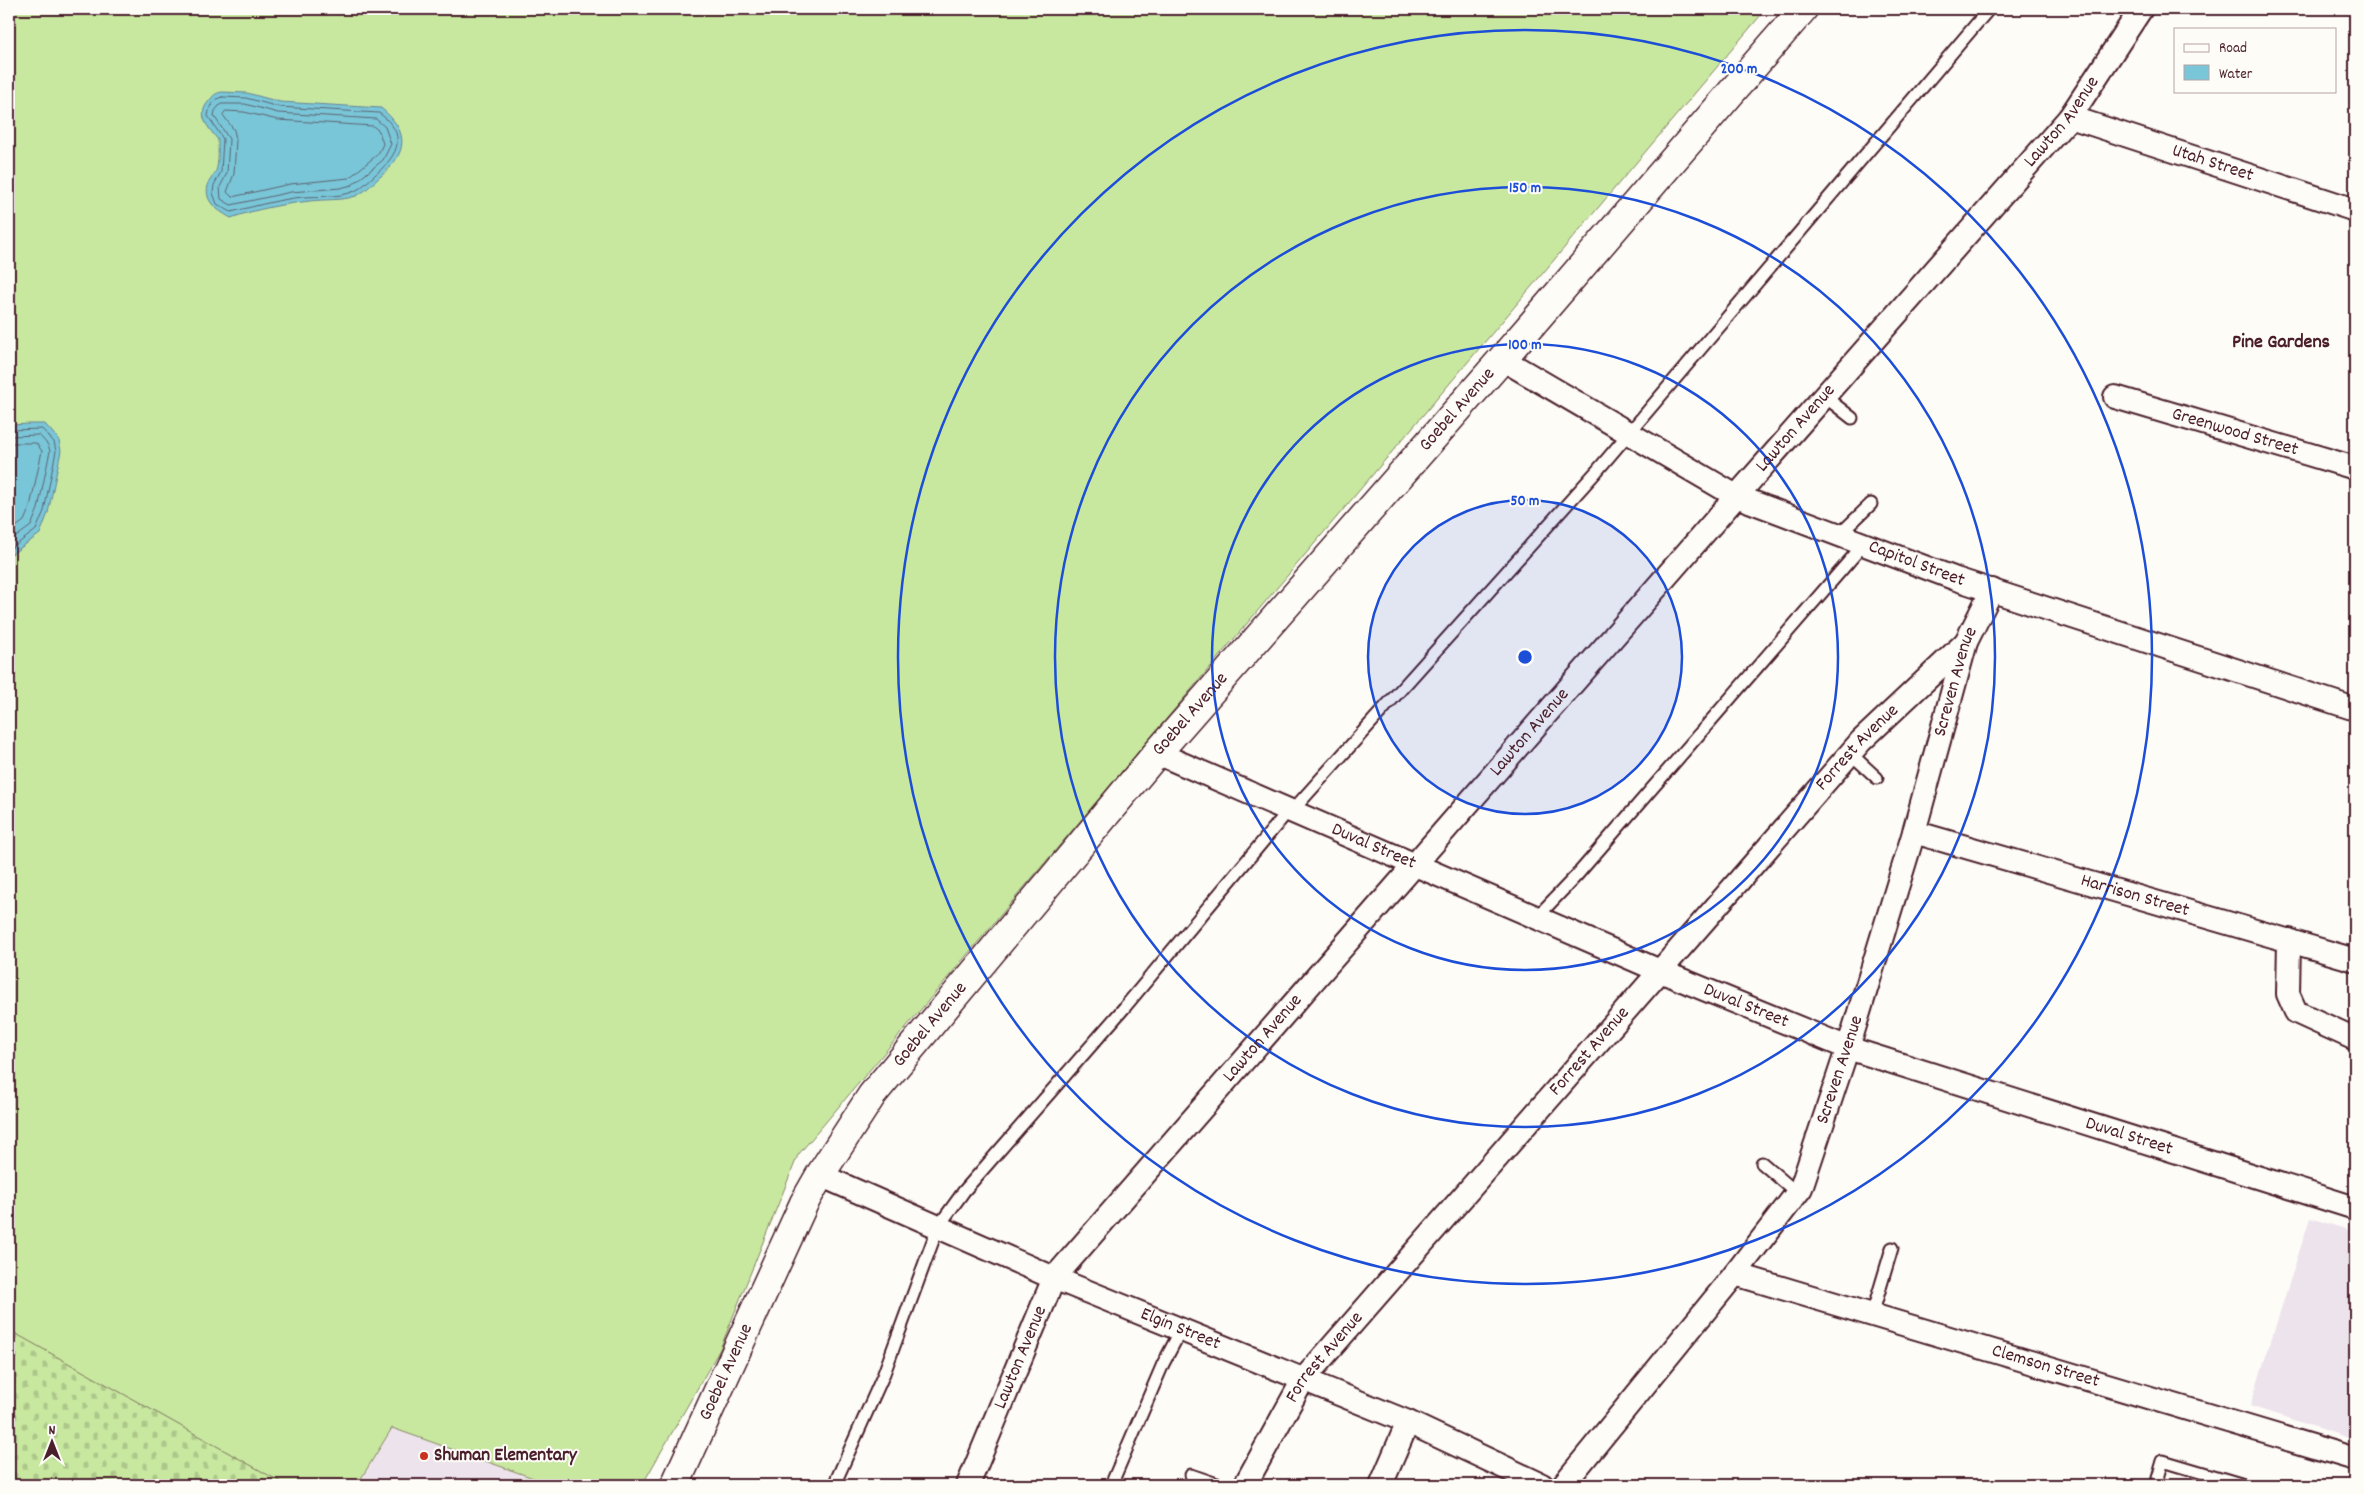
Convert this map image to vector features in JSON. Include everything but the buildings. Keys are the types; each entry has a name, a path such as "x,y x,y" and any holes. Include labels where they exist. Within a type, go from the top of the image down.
{"street":[{"name":"Goebel Avenue","path":"675,1485 800,1212 820,1175 872,1095 1157,753 1502,359 1803,9"},
{"name":"Lawton Avenue","path":"968,1485 1054,1278 1736,496 2070,117 2141,9"},
{"name":"Utah Street","path":"2070,117 2355,210"},
{"name":"Capitol Street","path":"1502,359 1736,496 1992,590 2355,709"},
{"name":"Greenwood Street","path":"2115,397 2355,468"},
{"name":"Screven Avenue","path":"1563,1485 1735,1274 1801,1188 1848,1048 1914,832 1966,642 1992,590"},
{"name":"Forrest Avenue","path":"1245,1485 1303,1380 1850,753 1966,642"},
{"name":"Duval Street","path":"1157,753 1660,971 1848,1048 2355,1208"},
{"name":"Harrison Street","path":"1914,832 2355,960"},
{"path":"2289,940 2288,994 2296,1012 2355,1039"},
{"name":"Elgin Street","path":"820,1175 1054,1278 1408,1422 1537,1485"},
{"name":"Clemson Street","path":"1735,1274 2355,1459"},
{"path":"1381,1485 1408,1422"}],"lane":[{"path":"834,1485 883,1376 938,1227 964,1191 1124,1008 1291,811 1440,648 1506,570 1596,472 1989,9"},
{"path":"1824,396 1852,418"},
{"path":"1839,535 1871,504"},
{"path":"1537,917 1590,861 1864,544"},
{"path":"1850,753 1877,778"},
{"path":"1762,1164 1797,1193"},
{"path":"1872,1315 1892,1248"},
{"path":"1111,1485 1163,1364 1181,1330"},
{"path":"2156,1485 2163,1461 2244,1485"},
{"path":"1192,1474 1220,1485"}],"shaded area":[{"path":"2310,1218 2355,1232 2355,1440 2250,1406"},
{"name":"Shuman Elementary","path":"392,1428 553,1485 357,1485"}],"green space":[{"path":"9,9 1766,9 798,1155 720,1349 642,1485 553,1485 392,1428 357,1485 286,1485 9,1330"},
{"path":"9,1330 286,1485 9,1485"}],"water":[{"path":"222,92 247,93 280,102 381,108 397,126 401,134 400,151 389,168 366,190 356,196 345,199 280,205 231,218 212,204 209,200 207,189 217,167 218,140 203,116 205,106 213,96"},
{"path":"45,424 59,440 61,451 48,513 40,534 9,556 9,425"}],"place":[{"name":"Shuman Elementary","path":"424,1456"}],"district":[{"name":"Pine Gardens","path":"2281,343"}]}
